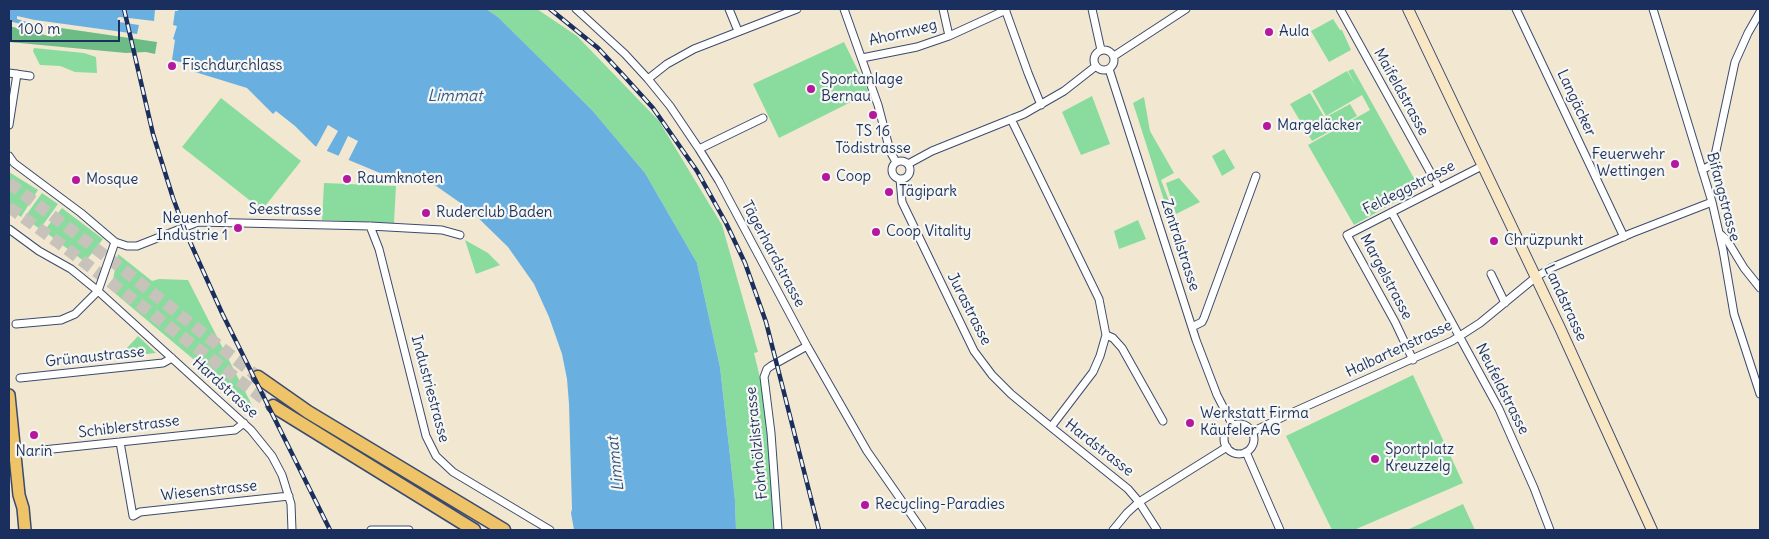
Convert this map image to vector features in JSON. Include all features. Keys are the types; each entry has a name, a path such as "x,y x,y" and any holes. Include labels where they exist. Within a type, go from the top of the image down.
{"highway":[{"path":"258,377 308,412 504,530"},
{"path":"273,406 474,530"}],"main road":[{"name":"Landstrasse","path":"1408,9 1536,277 1652,530"},
{"path":"9,395 14,453 12,468 22,508 25,530"},
{"path":"17,530 16,508 19,495"}],"street":[{"name":"Tägerhardstrasse","path":"576,9 625,54 648,79 670,106 699,149 719,181 807,346 867,451 922,530"},
{"path":"729,9 738,31"},
{"path":"648,79 667,64 694,49 796,9"},
{"path":"844,9 878,105 890,151 896,162"},
{"path":"943,9 949,36"},
{"path":"1092,9 1101,50"},
{"path":"1114,56 1172,14 1186,9"},
{"name":"Maifeldstrasse","path":"1341,9 1439,188"},
{"name":"Langäcker","path":"1516,9 1624,237"},
{"name":"Bifangstrasse","path":"1653,9 1712,202 1720,234 1734,314 1760,394"},
{"path":"1006,10 1041,104"},
{"name":"Ahornweg","path":"862,58 917,47 949,36 1006,10"},
{"path":"1702,170 1711,165 1714,160 1735,62 1760,12"},
{"path":"1101,50 1108,51 1114,56 1115,62 1109,69 1102,70 1096,66 1094,58 1101,50"},
{"path":"908,164 932,151 1011,119 1041,104 1064,91 1096,66"},
{"name":"Zentralstrasse","path":"1109,69 1192,327 1217,395 1233,426"},
{"path":"9,72 30,76"},
{"path":"9,125 17,74"},
{"path":"699,149 763,118"},
{"name":"Hardstrasse","path":"1011,119 1099,299 1106,335 1093,372 1051,427 1128,489 1157,530"},
{"path":"9,156 14,163 81,213 115,242 98,291 75,314 61,320 16,324"},
{"path":"901,160 908,164 910,173 906,178 894,177 891,172 892,166 896,162 901,160"},
{"name":"Feldeggstrasse","path":"1347,235 1482,166"},
{"path":"1192,327 1202,322 1204,318 1256,176"},
{"name":"Jurastrasse","path":"900,179 902,202 974,351 992,375 1011,394 1051,427"},
{"name":"Halbartenstrasse","path":"1252,432 1413,360 1460,336 1480,323 1536,277 1551,268 1712,202"},
{"name":"Neufeldstrasse","path":"1392,213 1499,410 1534,488 1550,530"},
{"name":"Seestrasse","path":"115,242 127,246 137,246 198,222 370,226 442,230 460,234"},
{"name":"Industriestrasse","path":"370,226 379,250 426,436 436,456 454,472 550,530"},
{"name":"Hardstrasse","path":"9,229 39,251 71,269 98,291 259,438 272,456 282,475 289,496 292,530"},
{"path":"1720,234 1727,240 1744,268 1760,288"},
{"name":"Margelstrasse","path":"1347,235 1395,322 1413,360"},
{"path":"1491,274 1505,303"},
{"path":"1106,335 1113,338 1122,348 1163,422"},
{"name":"Fohrhölzlistrasse","path":"778,530 771,433 764,376 768,368 807,346"},
{"name":"Grünaustrasse","path":"20,378 163,364 172,358"},
{"name":"Schiblerstrasse","path":"14,453 235,430 244,423"},
{"path":"1242,424 1252,432 1254,441 1246,452 1236,453 1227,447 1225,435 1233,426 1242,424"},
{"name":"Wiesenstrasse","path":"120,442 133,516 140,512 289,496"},
{"path":"1113,530 1126,513 1139,502 1227,447"},
{"path":"1246,452 1280,530"},
{"path":"371,530 409,530"}],"green space":[{"path":"486,9 537,9 577,36 659,121 722,225 758,352 754,353 762,386 768,431 775,530 736,530 735,500 720,367 697,263 645,173 592,110 498,17"},
{"path":"1333,19 1340,30 1342,30 1351,50 1329,62 1311,31"},
{"path":"9,26 53,37 61,28 157,42 155,54 9,42"},
{"name":"Sportanlage Bernau","path":"844,42 869,93 779,138 753,84"},
{"path":"34,48 84,53 96,57 97,73 75,72 60,66 40,65 33,51"},
{"path":"1353,69 1419,187 1354,225 1308,145 1370,110 1362,95 1326,116 1312,91 1347,71 1356,86 1348,71"},
{"path":"1310,93 1332,130 1312,141 1290,104"},
{"path":"1092,96 1110,144 1081,155 1062,112"},
{"path":"1144,97 1150,131 1174,173 1161,180 1175,216 1170,219 1133,103"},
{"path":"221,98 301,161 262,210 182,147"},
{"path":"1350,104 1357,116 1333,129 1326,117"},
{"path":"1224,149 1235,168 1222,176 1212,156"},
{"path":"9,172 38,190 21,217 9,209"},
{"path":"1179,178 1200,202 1176,214 1166,183"},
{"path":"324,183 396,186 394,223 322,220"},
{"path":"42,193 58,204 40,229 24,218"},
{"path":"62,208 103,239 85,262 44,231"},
{"path":"1138,220 1146,239 1119,249 1114,231"},
{"path":"465,240 488,253 500,265 476,274"},
{"path":"118,254 152,281 159,279 188,280 255,411 111,290"},
{"path":"138,336 156,353 129,356 126,349"},
{"name":"Sportplatz Kreuzzelg","path":"1413,375 1463,483 1354,530 1332,530 1286,436"},
{"name":"Sportplatz Kreuzzelg","path":"1463,504 1475,530 1407,530"}],"water":[{"path":"9,9 155,10 154,21 117,18 119,22 139,25 137,34 17,16 17,19 37,25 36,28 9,21"},
{"name":"Limmat","path":"178,9 486,9 498,17 592,110 645,173 697,263 720,367 735,500 736,530 574,530 571,513 569,404 562,354 549,317 534,284 508,247 469,209 429,181 419,176 401,173 380,173 315,146 295,126 276,111 273,114 247,88 195,72 196,66 172,60 175,40 173,39 177,26 173,25 175,11 178,11"}],"pier":[{"path":"328,125 338,131 325,154 315,149"},
{"path":"348,136 358,141 347,163 337,159"}],"tunnel":[{"path":"9,183 120,267 258,377"},
{"path":"9,207 273,406"}],"railway":[{"path":"124,9 153,134 186,233 222,313 330,530"},
{"path":"550,9 598,48 653,108 697,171 726,223 745,263 766,322 819,530"}],"place":[{"name":"Aula","path":"1269,32"},
{"name":"Fischdurchlass","path":"172,66"},
{"name":"Sportanlage Bernau","path":"811,89"},
{"name":"TS 16 Tödistrasse","path":"873,115"},
{"name":"Margeläcker","path":"1267,126"},
{"name":"Feuerwehr Wettingen","path":"1675,164"},
{"name":"Coop","path":"826,177"},
{"name":"Raumknoten","path":"347,179"},
{"name":"Mosque","path":"76,180"},
{"name":"Tägipark","path":"889,192"},
{"name":"Ruderclub Baden","path":"426,213"},
{"name":"Neuenhof Industrie 1","path":"238,228"},
{"name":"Coop Vitality","path":"876,232"},
{"name":"Chrüzpunkt","path":"1494,241"},
{"name":"Werkstatt Firma Käufeler AG","path":"1190,423"},
{"name":"Narin","path":"34,435"},
{"name":"Sportplatz Kreuzzelg","path":"1375,459"},
{"name":"Recycling-Paradies","path":"865,505"}]}
